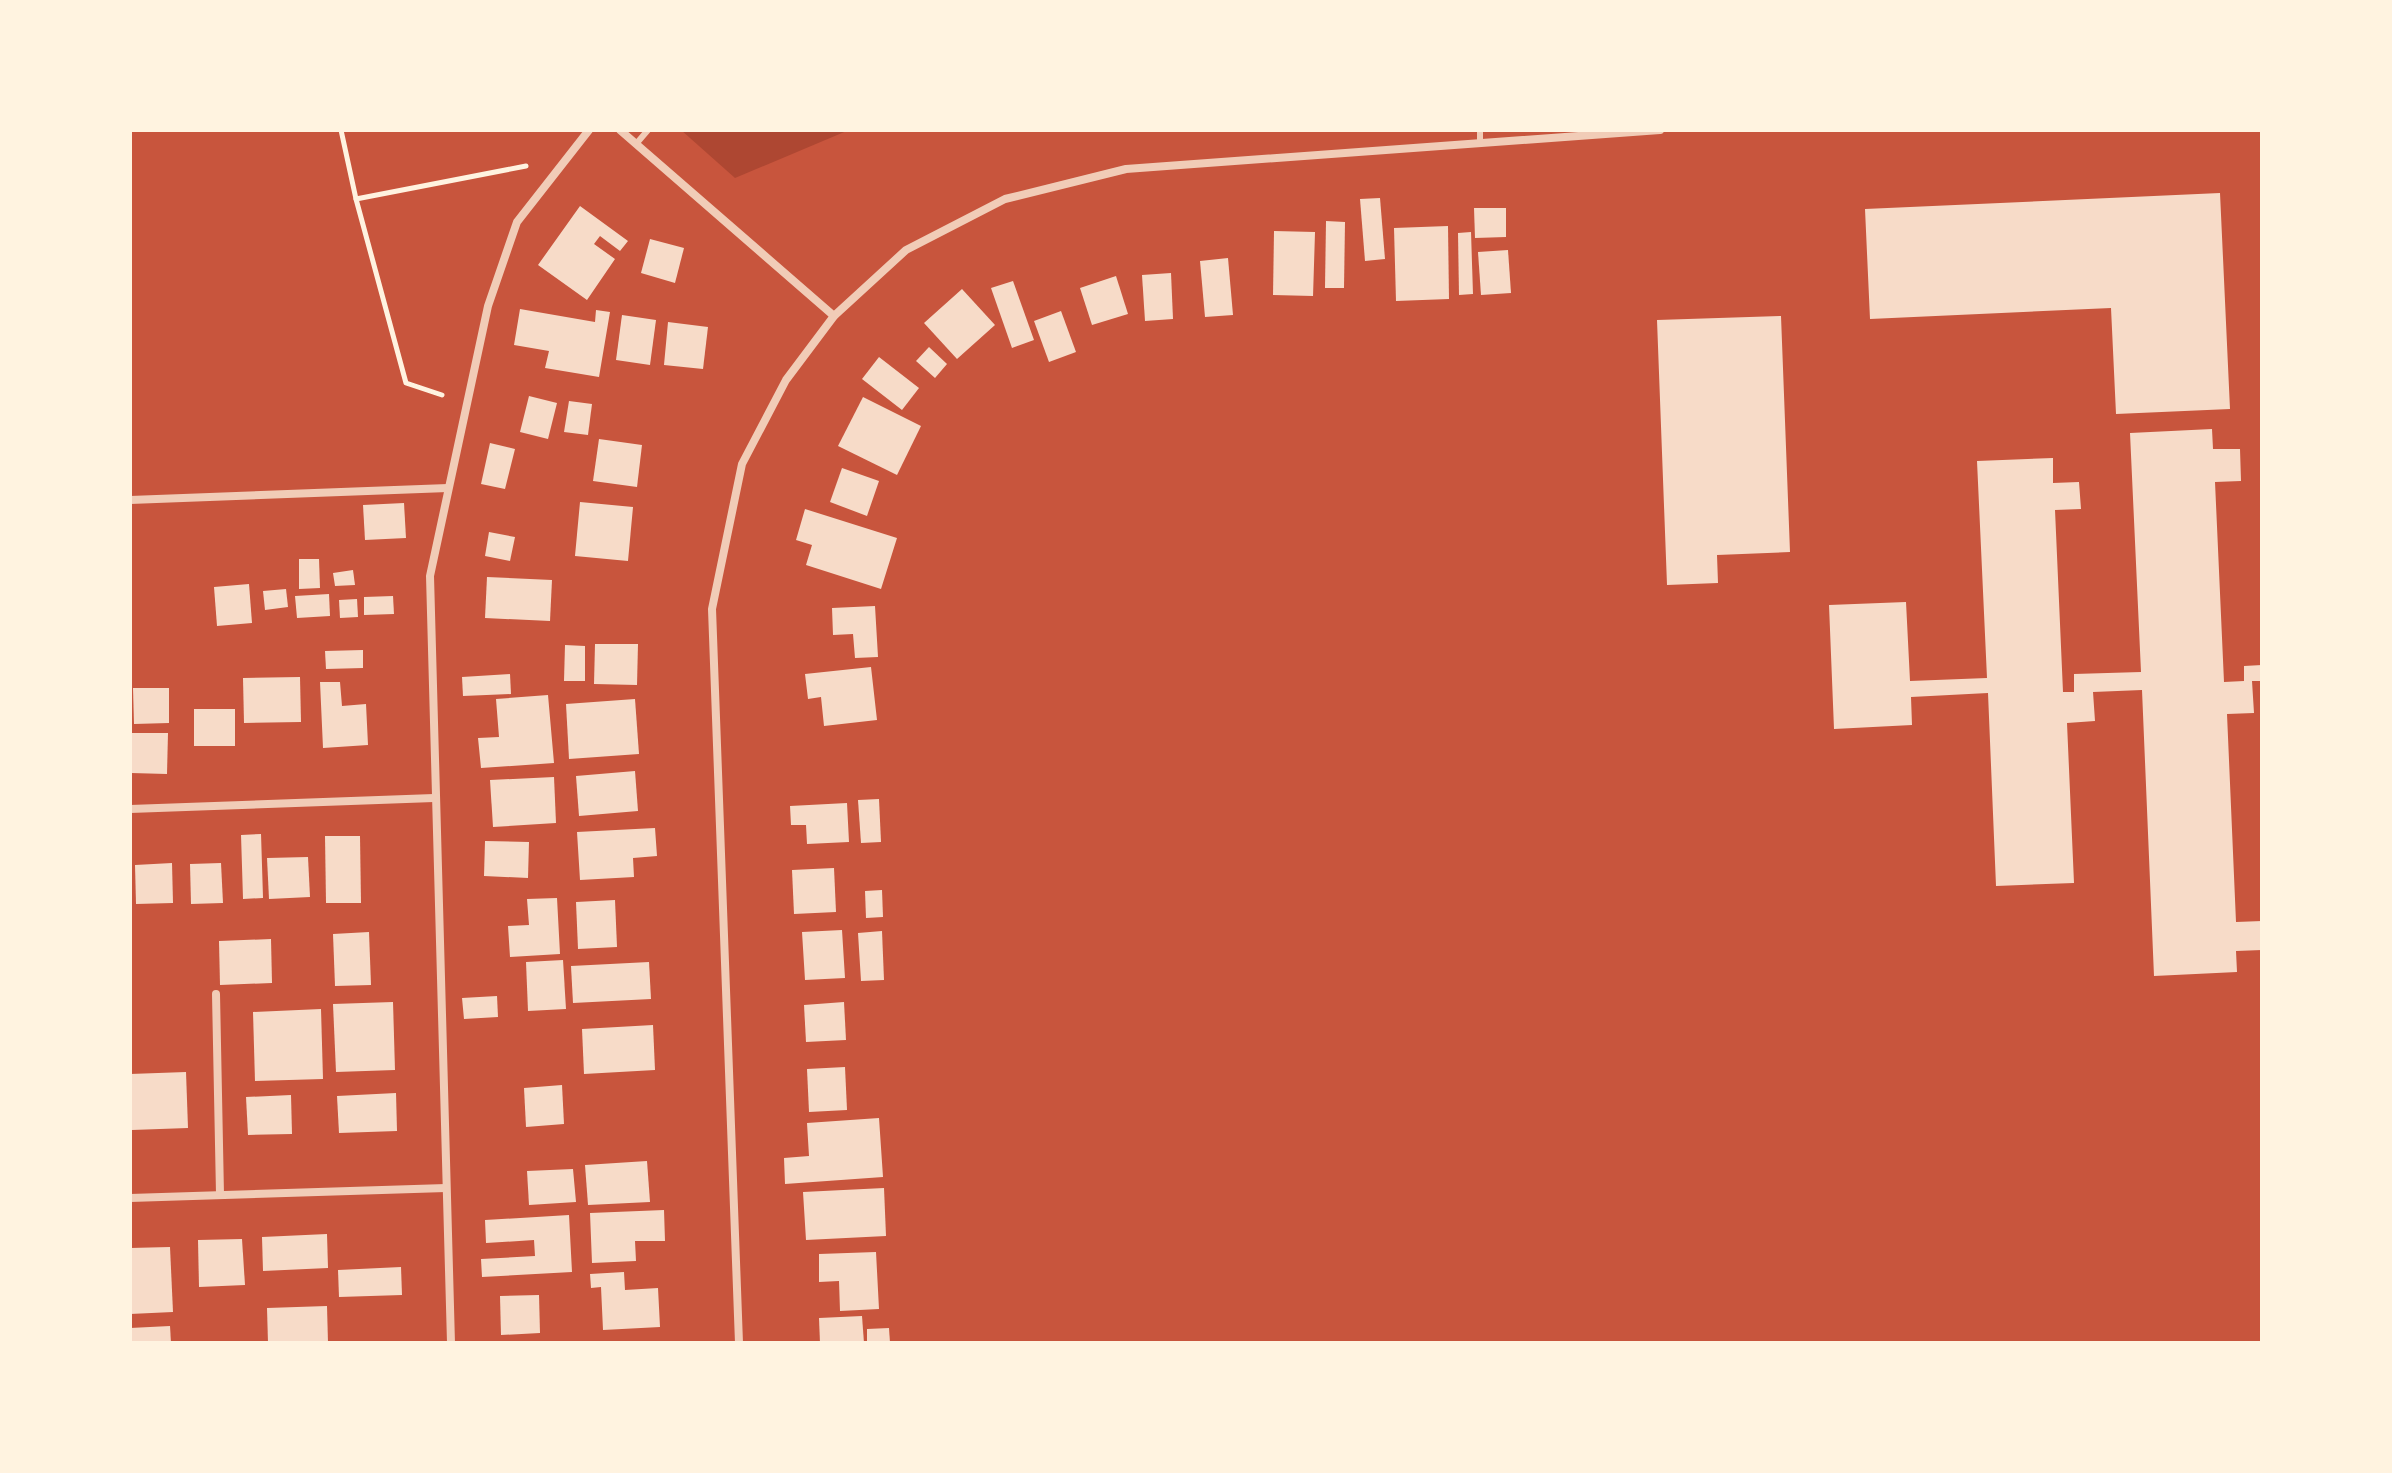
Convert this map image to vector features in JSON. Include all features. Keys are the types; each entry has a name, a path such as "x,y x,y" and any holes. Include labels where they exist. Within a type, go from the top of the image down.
{"street":[{"path":"451,1343 430,576 488,306 517,222 589,130"},
{"path":"620,130 834,316"},
{"path":"739,1343 712,609 742,464 786,380 834,316 906,250 1005,199 1126,169 1660,130"},
{"path":"130,500 448,488"},
{"path":"130,809 434,798"},
{"path":"216,994 220,1194"},
{"path":"130,1198 446,1188"}],"lane":[{"path":"636,144 648,130"},
{"path":"1480,130 1480,143"}],"path":[{"path":"341,130 356,199 406,383 466,402"},
{"path":"356,199 566,158"}],"shaded area":[{"path":"681,130 849,130 735,178"}],"building":[{"path":"2220,193 2230,409 2116,414 2111,308 1870,319 1865,209"},
{"path":"1380,198 1385,259 1365,261 1360,199"},
{"path":"580,206 628,241 620,251 600,236 594,244 615,259 587,300 538,265"},
{"path":"1474,208 1506,208 1506,237 1475,238"},
{"path":"1326,221 1345,222 1344,288 1325,288"},
{"path":"1448,226 1449,299 1396,301 1394,228"},
{"path":"1274,231 1315,232 1313,296 1273,295"},
{"path":"1471,232 1473,294 1459,295 1458,233"},
{"path":"650,239 684,248 675,283 641,273"},
{"path":"1508,250 1511,293 1481,295 1478,252"},
{"path":"1228,258 1233,315 1205,317 1200,261"},
{"path":"1171,273 1173,319 1145,321 1142,275"},
{"path":"1116,276 1128,314 1092,325 1080,288"},
{"path":"1013,281 1034,340 1012,348 991,288"},
{"path":"962,289 995,325 957,359 924,323"},
{"path":"520,309 595,322 596,310 610,312 599,377 545,368 549,351 514,345"},
{"path":"1061,311 1076,352 1049,362 1034,321"},
{"path":"622,315 656,320 650,365 616,360"},
{"path":"1781,316 1790,552 1717,555 1718,583 1667,585 1657,320"},
{"path":"668,322 708,327 703,369 664,365"},
{"path":"929,347 947,364 935,378 916,361"},
{"path":"879,357 919,388 902,410 862,379"},
{"path":"529,396 557,403 548,439 520,432"},
{"path":"863,397 921,426 897,475 838,446"},
{"path":"569,401 592,404 588,435 564,432"},
{"path":"2212,429 2213,449 2240,449 2241,481 2215,482 2224,682 2244,681 2244,666 2262,665 2262,681 2252,681 2254,713 2227,714 2236,922 2262,921 2262,950 2236,951 2237,972 2154,976 2142,690 2093,692 2095,721 2067,723 2074,883 1996,886 1988,693 1911,697 1912,725 1834,729 1829,605 1906,602 1910,681 1987,678 1977,461 2053,458 2053,483 2079,482 2081,509 2055,510 2063,692 2074,692 2074,674 2141,672 2130,433"},
{"path":"599,439 642,445 637,487 593,481"},
{"path":"490,443 515,449 505,489 481,484"},
{"path":"842,468 879,481 867,516 830,502"},
{"path":"580,502 633,507 628,561 575,556"},
{"path":"404,503 406,538 365,540 363,505"},
{"path":"805,509 897,538 881,589 806,565 812,545 796,540"},
{"path":"489,532 515,537 510,561 485,556"},
{"path":"299,559 319,559 320,588 299,589"},
{"path":"353,570 355,585 335,586 333,573"},
{"path":"487,577 552,580 550,621 485,618"},
{"path":"249,584 252,623 217,626 214,587"},
{"path":"286,589 288,607 265,610 263,591"},
{"path":"329,594 330,616 297,618 295,596"},
{"path":"393,596 394,614 364,615 364,597"},
{"path":"357,599 358,617 340,618 339,600"},
{"path":"875,606 878,657 855,658 853,634 833,635 832,608"},
{"path":"595,644 638,644 637,685 594,684"},
{"path":"565,645 585,646 585,681 564,681"},
{"path":"363,650 363,668 326,669 325,651"},
{"path":"871,667 877,720 824,726 821,697 808,699 805,674"},
{"path":"510,674 511,694 463,696 462,677"},
{"path":"300,677 301,722 244,723 243,678"},
{"path":"320,682 340,682 342,706 366,704 368,745 323,748"},
{"path":"133,688 169,688 169,723 134,724"},
{"path":"548,695 554,763 481,768 478,738 499,737 496,699"},
{"path":"635,699 639,754 569,759 566,704"},
{"path":"194,709 235,709 235,746 194,746"},
{"path":"132,733 168,733 167,774 131,773"},
{"path":"635,771 638,811 579,816 576,776"},
{"path":"554,777 556,823 493,827 490,780"},
{"path":"879,799 881,842 861,843 858,800"},
{"path":"847,803 849,842 807,844 806,825 791,825 790,806"},
{"path":"655,828 657,856 633,858 634,877 580,880 577,832"},
{"path":"261,834 263,898 243,899 241,835"},
{"path":"325,836 360,836 361,903 326,903"},
{"path":"485,841 529,842 528,878 484,876"},
{"path":"308,857 310,897 269,899 267,858"},
{"path":"172,863 173,903 136,904 135,865"},
{"path":"221,863 223,903 191,904 190,864"},
{"path":"834,868 836,912 794,914 792,870"},
{"path":"882,890 883,917 866,918 865,891"},
{"path":"557,898 560,954 510,957 508,926 529,925 527,899"},
{"path":"615,900 617,947 578,949 576,902"},
{"path":"842,930 845,978 805,980 802,932"},
{"path":"882,931 884,980 861,981 858,933"},
{"path":"369,932 371,985 335,986 333,934"},
{"path":"271,939 272,983 220,985 219,941"},
{"path":"563,960 566,1009 528,1011 526,962"},
{"path":"649,962 651,999 573,1003 571,966"},
{"path":"497,996 498,1017 464,1019 462,998"},
{"path":"393,1002 395,1070 336,1072 333,1004"},
{"path":"844,1002 846,1040 806,1042 804,1005"},
{"path":"321,1009 323,1079 255,1081 253,1012"},
{"path":"653,1025 655,1070 584,1074 582,1029"},
{"path":"845,1067 847,1110 809,1112 807,1069"},
{"path":"186,1072 188,1128 132,1130 130,1074"},
{"path":"562,1085 564,1124 526,1127 524,1088"},
{"path":"396,1093 397,1131 339,1133 337,1096"},
{"path":"291,1095 292,1134 248,1135 246,1097"},
{"path":"879,1118 883,1177 785,1184 784,1158 809,1156 807,1123"},
{"path":"647,1161 650,1202 588,1205 585,1165"},
{"path":"573,1169 576,1202 529,1205 527,1171"},
{"path":"884,1188 886,1236 806,1240 803,1192"},
{"path":"664,1210 665,1241 635,1241 636,1261 592,1263 590,1213"},
{"path":"569,1215 572,1272 482,1277 481,1259 535,1256 534,1240 486,1243 485,1220"},
{"path":"327,1234 328,1268 263,1271 262,1237"},
{"path":"242,1239 245,1285 199,1287 198,1240"},
{"path":"170,1247 173,1312 130,1314 130,1248"},
{"path":"876,1252 879,1309 840,1311 839,1281 819,1282 819,1254"},
{"path":"401,1267 402,1295 339,1297 338,1270"},
{"path":"624,1272 625,1290 658,1288 660,1327 603,1330 601,1287 591,1288 590,1274"},
{"path":"539,1295 540,1333 501,1335 500,1296"},
{"path":"327,1306 328,1343 268,1343 267,1308"},
{"path":"862,1316 864,1343 820,1343 819,1318"},
{"path":"170,1326 171,1343 130,1343 130,1328"},
{"path":"889,1328 890,1343 867,1343 867,1329"}]}
